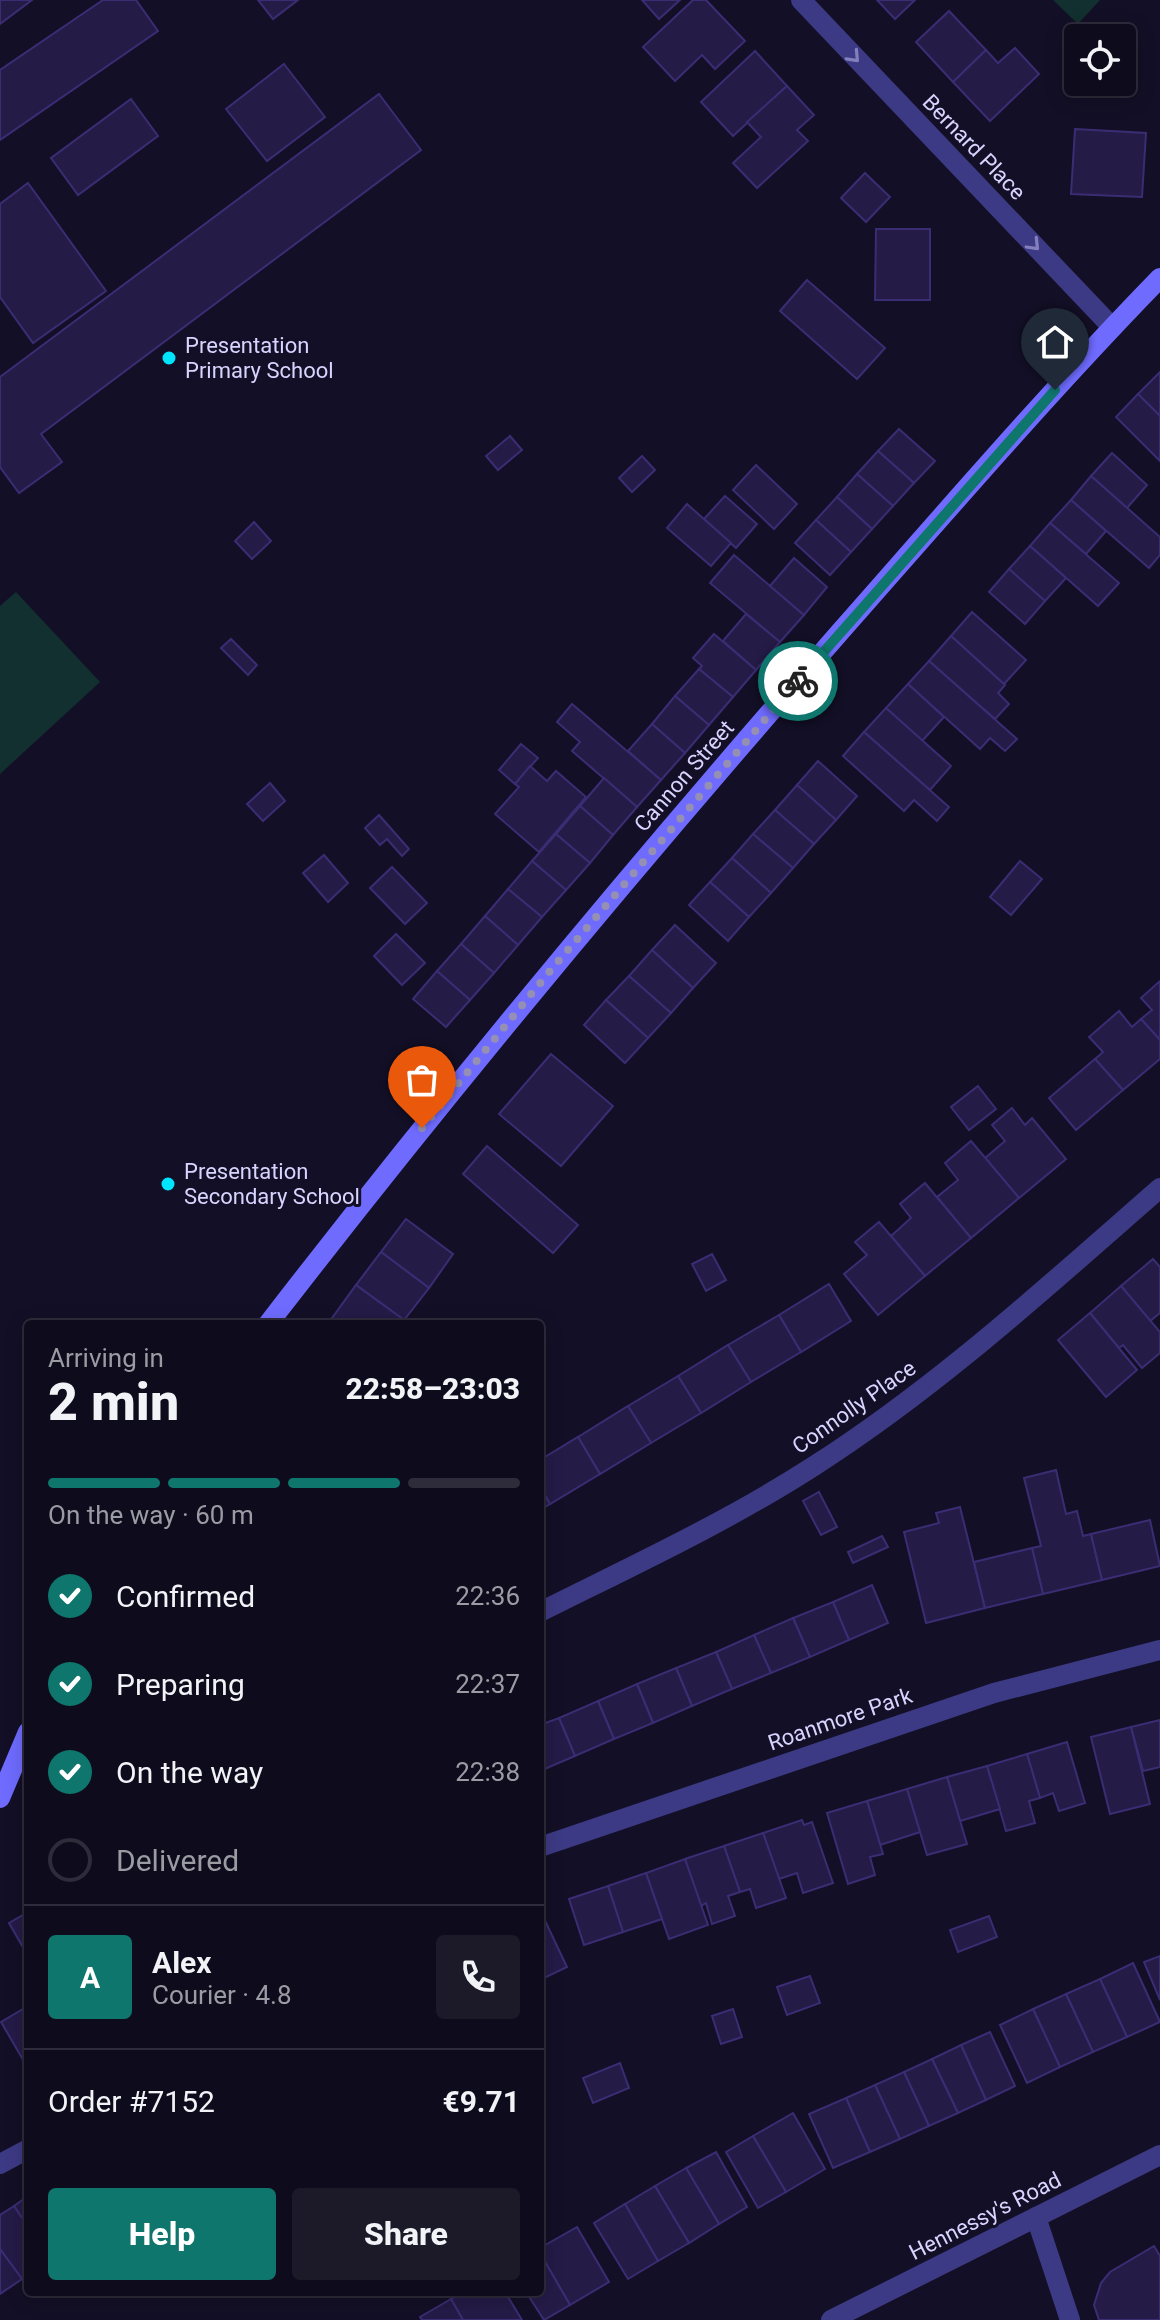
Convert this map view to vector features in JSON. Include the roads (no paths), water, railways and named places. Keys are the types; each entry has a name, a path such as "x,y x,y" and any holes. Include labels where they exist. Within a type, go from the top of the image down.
{"main road":[{"name":"Cannon Street","path":"271,1320 365,1198 569,948 813,663 1112,327 1160,278"},
{"path":"0,1798 23,1754"}],"street":[{"name":"Bernard Place","path":"801,0 1112,327"},
{"name":"Connolly Place","path":"544,1610 750,1503 858,1437 996,1329 1160,1188"},
{"name":"Roanmore Park","path":"544,1846 994,1693 1160,1650"},
{"path":"0,2164 24,2151"},
{"name":"Hennessy's Road","path":"831,2320 1160,2155"},
{"path":"1036,2217 1070,2320"}],"place":[{"name":"Presentation Primary School","path":"169,358"},
{"name":"Presentation Secondary School","path":"168,1184"}]}
